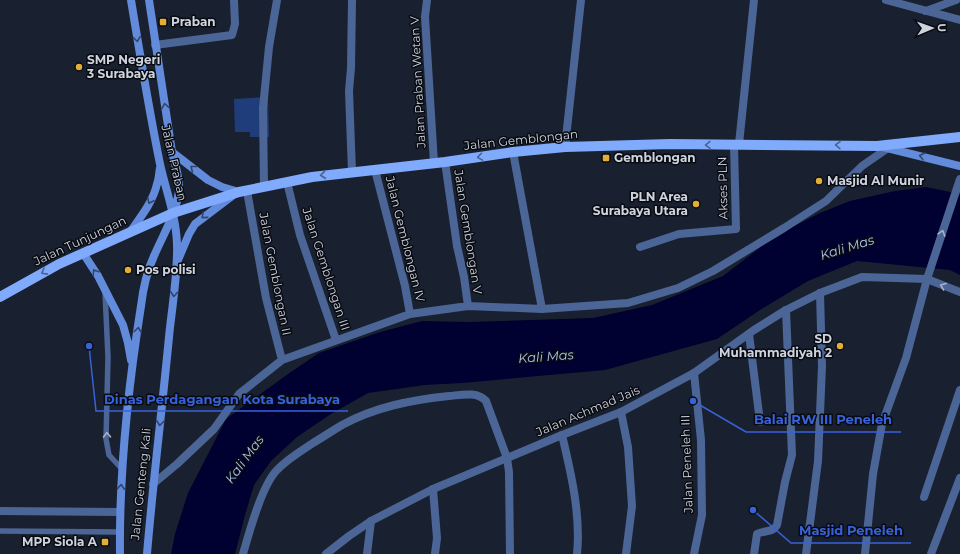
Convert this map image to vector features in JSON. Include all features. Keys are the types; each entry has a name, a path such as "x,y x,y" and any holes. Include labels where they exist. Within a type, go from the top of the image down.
{"main road":[{"name":"Jalan Praban","path":"131,0 160,165 173,213"},
{"name":"Jalan Praban","path":"148,0 172,152 179,183 173,213"},
{"name":"Jalan Gemblongan","path":"173,213 241,192 312,177 445,162 513,152 565,147 670,144 877,146 960,137"},
{"path":"877,146 960,166"},
{"path":"172,152 208,180 222,187 241,192"},
{"path":"130,232 152,198 157,185 160,165"},
{"path":"176,264 195,224 210,212 241,192"},
{"name":"Jalan Tunjungan","path":"0,297 59,264 173,213"},
{"name":"Jalan Genteng Kali","path":"147,554 176,264 177,244 173,213"},
{"name":"Jalan Genteng Kali","path":"120,554 122,469 132,364 141,305 149,267 173,213"},
{"path":"84,253 98,276 123,325 132,364"}],"street":[{"path":"156,45 230,36 236,24 234,0"},
{"path":"264,187 263,108 269,47 277,0"},
{"path":"352,0 351,68 349,91 352,172"},
{"name":"Jalan Praban Wetan V","path":"427,0 426,17 434,163"},
{"path":"565,147 581,0"},
{"path":"736,144 754,0"},
{"path":"886,0 960,20"},
{"path":"926,11 956,0"},
{"name":"Akses PLN","path":"640,247 679,234 736,229 736,144"},
{"path":"153,484 177,464 214,429 239,394 282,360 410,314 468,306 542,309 628,303 678,288 713,271 826,201 862,166 888,148"},
{"path":"513,152 542,309"},
{"name":"Jalan Gemblongan V","path":"445,162 457,246 464,277 468,306"},
{"name":"Jalan Gemblongan IV","path":"375,170 405,286 410,314"},
{"name":"Jalan Gemblongan III","path":"287,182 300,235 336,340"},
{"path":"865,554 873,474 882,424 906,358 926,279 958,183"},
{"name":"Jalan Gemblongan II","path":"241,192 282,360"},
{"name":"Jalan Achmad Jais","path":"326,554 371,521 433,489 621,412 694,373 748,334 786,310 820,293 862,277 926,279 960,292"},
{"path":"806,554 818,461 822,366 820,293"},
{"path":"754,554 758,534 775,529 777,525 792,454 786,310"},
{"path":"748,334 760,422"},
{"name":"Jalan Peneleh III","path":"694,373 701,440 702,515 694,554"},
{"path":"924,497 960,390"},
{"path":"243,554 265,489 275,471 291,457 342,425 372,411 390,405 422,399 466,395 480,396 486,401 508,458 510,554"},
{"path":"621,412 628,447 632,506 626,554"},
{"path":"562,435 572,479 578,534 576,554"},
{"path":"931,554 960,478"},
{"path":"433,489 437,538 435,554"},
{"path":"0,511 120,512"},
{"path":"367,554 371,521"}],"lane":[{"path":"105,291 108,357 106,439 109,455 122,469"},
{"path":"0,531 120,532"}],"shaded area":[{"path":"268,97 269,137 250,137 250,132 235,132 234,99"}],"water":[{"name":"Kali Mas","path":"926,187 960,194 960,275 950,270 857,261 808,281 760,310 717,339 605,370 425,385 368,393 331,414 297,437 271,461 254,485 235,554 171,554 175,534 188,493 226,419 319,353 380,332 422,321 468,322 593,318 652,305 723,276 775,236 820,213 850,201 895,191"}],"place":[{"name":"Praban","path":"163,22"},
{"name":"SMP Negeri 3 Surabaya","path":"79,67"},
{"name":"Gemblongan","path":"606,158"},
{"name":"Masjid Al Munir","path":"819,181"},
{"name":"PLN Area Surabaya Utara","path":"696,204"},
{"name":"Pos polisi","path":"128,270"},
{"name":"Dinas Perdagangan Kota Surabaya","path":"89,346"},
{"name":"SD Muhammadiyah 2","path":"840,346"},
{"name":"Balai RW III Peneleh","path":"693,401"},
{"name":"Masjid Peneleh","path":"753,510"},
{"name":"MPP Siola A","path":"105,542"}]}
